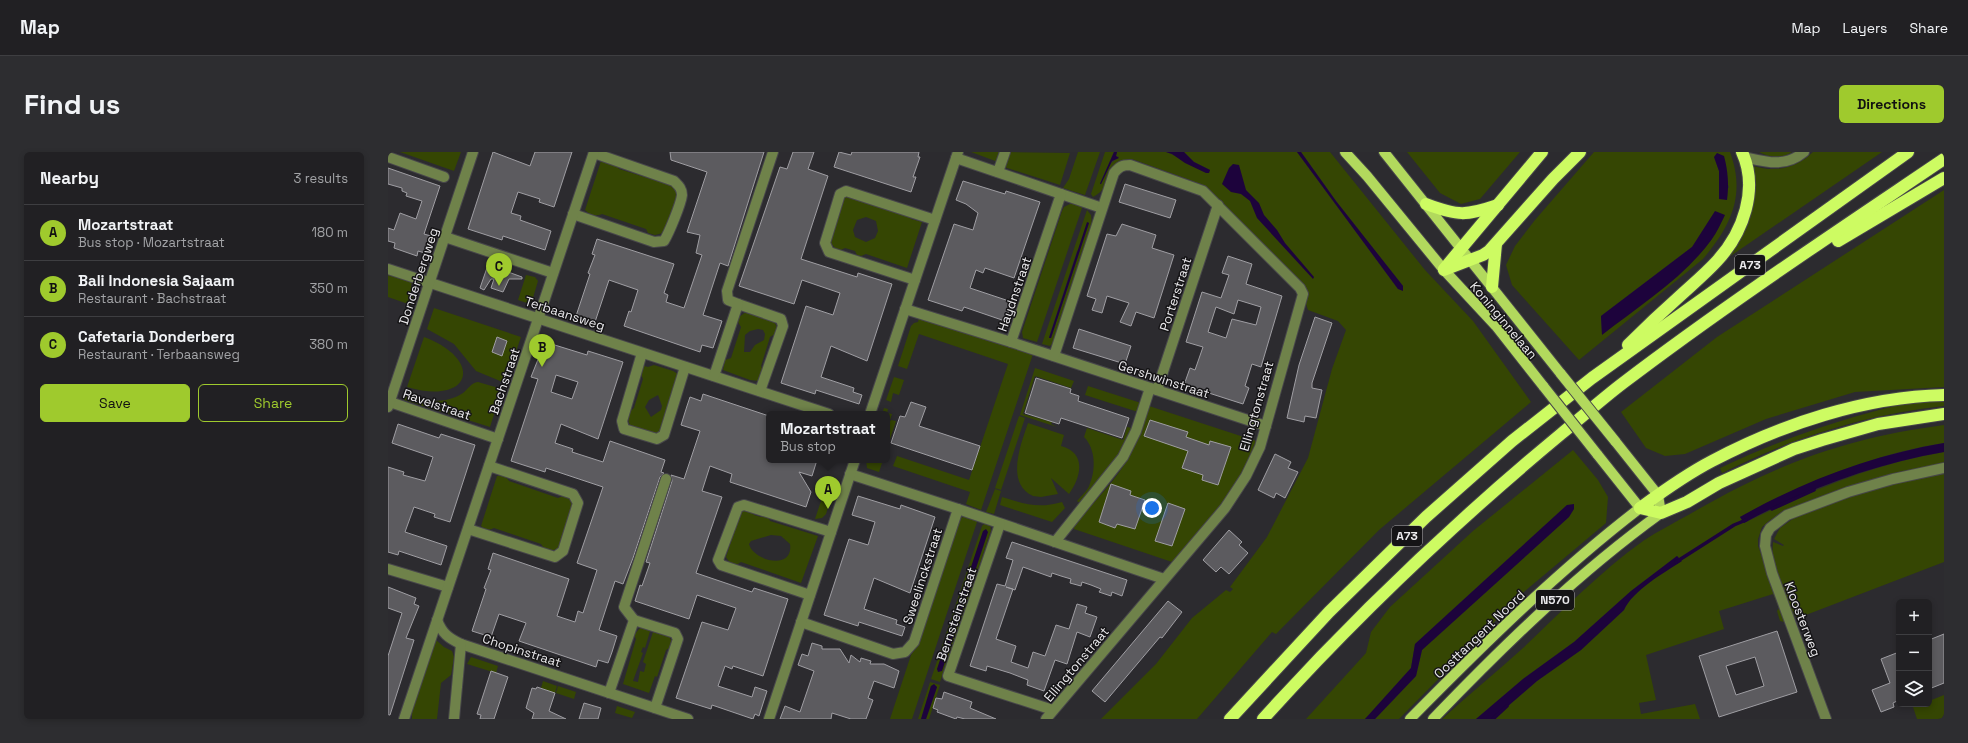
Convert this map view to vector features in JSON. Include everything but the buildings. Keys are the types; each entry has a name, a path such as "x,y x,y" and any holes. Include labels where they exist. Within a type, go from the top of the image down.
{"highway":[{"path":"1444,270 1542,152"},
{"path":"1444,270 1483,255 1496,244 1553,179 1580,152"},
{"name":"A73","path":"1230,719 1329,612 1426,517 1512,442 1592,378 1908,152"},
{"name":"A73","path":"1592,378 1717,261 1726,249 1740,227 1748,199 1749,177 1743,155"},
{"name":"A73","path":"1263,719 1365,611 1459,521 1523,465 1622,384 1737,300 1944,159"},
{"name":"A73","path":"1737,300 1944,178"},
{"path":"1426,204 1454,214 1473,213 1498,205"},
{"path":"1492,287 1496,244"},
{"path":"1640,508 1710,462 1778,431 1825,415 1851,409 1909,398 1944,395"},
{"path":"1640,508 1661,513 1687,502 1719,483 1794,449 1878,424 1944,414"}],"main road":[{"name":"Koninginnelaan","path":"1345,152 1444,270 1496,326 1640,508"},
{"name":"Koninginnelaan","path":"1384,152 1658,495 1661,513"},
{"name":"Oosttangent Noord","path":"1410,719 1561,573 1597,541 1640,508"},
{"name":"Oosttangent Noord","path":"1433,719 1455,694 1592,565 1661,513"}],"street":[{"name":"Donderbergweg","path":"389,405 473,152"},
{"name":"Bachstraat","path":"404,719 553,273 594,152 674,181 680,187 682,195 664,241 654,242 573,214"},
{"path":"760,391 783,326 781,319 728,300 727,291 774,152"},
{"path":"998,172 1005,152"},
{"path":"1743,155 1774,163 1784,163 1804,152"},
{"path":"871,411 957,155 998,172 1102,208 1054,356"},
{"path":"388,157 444,177"},
{"name":"Ellingtonstraat","path":"1046,719 1233,497 1253,463 1266,426 1284,355 1303,294 1300,288 1208,195 1198,189 1130,165 1121,166 1114,173 1102,208"},
{"path":"915,280 829,252 825,243 840,194 846,191 935,220"},
{"name":"Haydnstraat","path":"906,309 1012,342 1061,194"},
{"name":"Porterstraat","path":"1055,542 1123,457 1136,431 1153,389 1218,205"},
{"path":"445,237 553,273"},
{"name":"Terbaansweg","path":"388,269 820,411"},
{"path":"714,376 738,304"},
{"name":"Gershwinstraat","path":"1012,342 1266,426"},
{"path":"642,353 622,421 624,429 657,440 664,435 685,367"},
{"name":"Ravelstraat","path":"389,405 498,439"},
{"path":"769,719 854,463"},
{"path":"468,529 555,557 563,551 578,503 573,494 489,466"},
{"name":"Kloosterweg","path":"1826,719 1772,573 1764,546 1766,534 1770,528 1788,515 1848,492 1893,479 1944,468"},
{"path":"850,474 1164,579"},
{"path":"655,708 678,639 675,633 634,620 624,607 666,479"},
{"path":"810,595 721,565 718,560 738,507 744,505 831,532"},
{"name":"Sweelinckstraat","path":"801,622 893,654 905,652 914,642 958,510"},
{"name":"Bernsteinstraat","path":"1000,524 948,676 1053,710"},
{"path":"388,569 448,588"},
{"name":"Chopinstraat","path":"437,620 441,630 449,639 461,644 688,719"},
{"path":"609,693 634,620"},
{"path":"454,719 461,644"}],"green space":[{"path":"400,152 461,152 454,171"},
{"path":"971,152 1001,152 998,162"},
{"path":"1008,152 1070,153 1060,185 1004,167"},
{"path":"1078,152 1100,152 1085,195 1063,188 1069,179"},
{"path":"1105,152 1114,152 1100,183 1101,184 1111,163 1119,157 1116,156 1117,152 1166,152 1208,173 1210,170 1194,162 1184,152 1297,152 1398,289 1403,286 1336,201 1301,152 1330,152 1425,270 1473,321 1531,402 1379,530 1276,634 1272,632 1197,719 1101,719 1156,664 1192,618 1226,590 1230,592 1233,589 1230,587 1267,537 1308,458 1332,369 1346,330 1338,321 1308,310 1306,304 1308,295 1303,284 1208,189 1201,184 1132,159 1124,160 1119,164 1114,169 1104,187 1093,197 1091,194"},
{"path":"1407,152 1520,152 1480,199 1461,204 1440,193"},
{"path":"1594,152 1730,152 1735,168 1736,196 1733,209 1728,222 1713,247 1703,259 1579,360 1512,285 1506,265 1515,246 1535,220","holes":["1714,157 1729,187 1719,199 1719,171","1712,239 1674,277 1646,301 1602,334 1601,316 1692,247"]},
{"path":"1759,152 1792,152 1784,156 1776,157 1767,156"},
{"path":"1813,152 1882,152 1719,264 1742,229 1751,208 1754,182 1753,166 1770,169 1785,168 1800,162"},
{"path":"601,161 617,164 619,169 664,183 669,181 672,183 678,194 667,228 663,233 655,235 648,233 646,229 602,214 593,215 585,210"},
{"path":"1944,190 1944,387 1855,392 1766,419 1685,454 1665,456 1646,448 1621,412 1717,337"},
{"path":"850,195 858,197 860,201 922,222 907,268 866,254 861,256 857,255 855,251 845,248 841,250 835,248 830,242 845,197","holes":["866,217 876,221 878,231 875,238 866,242 855,237 853,230 857,220"]},
{"path":"1072,203 1081,205 1082,208 1037,342 1023,338 1022,332 1062,211 1064,207"},
{"path":"1087,210 1091,215 1092,226 1055,341 1050,346 1042,344","holes":["1089,223 1051,338 1049,337 1077,251 1080,249"]},
{"path":"388,275 412,282 411,286 415,291 411,305 388,297"},
{"path":"526,275 535,277 538,281 532,301 527,303 518,300"},
{"path":"434,308 521,337 505,383 476,371 454,344 427,329"},
{"path":"746,312 773,320 777,327 775,334 770,337 761,366 763,370 759,381 750,380 723,370 725,360 731,358 741,327 738,322 739,317","holes":["758,329 763,330 765,334 764,340 755,345 750,352 744,352 745,335 750,331"]},
{"path":"919,318 981,336 985,340 1033,354 981,510 966,504 970,492 893,466 897,456 969,480 1008,364 919,334 907,369 898,366 911,326 918,322"},
{"path":"424,337 443,347 456,357 462,368 462,378 457,386 445,390 429,391 407,387"},
{"path":"654,365 673,371 681,376 673,389 664,418 666,423 659,433 655,434 630,425 628,420 630,412 634,408 643,379 641,374 644,366 648,367","holes":["658,395 662,406 661,410 651,417 645,407 649,400"]},
{"path":"1035,368 1074,381 1071,388 1035,376 1023,414 1052,422 1051,424 1057,427 1020,415"},
{"path":"894,377 904,380 899,395 893,393 891,402 886,400"},
{"path":"478,382 502,389 490,427 404,400 404,396 442,401 456,397 463,393 471,385"},
{"path":"1088,386 1141,403 1138,412 1085,395"},
{"path":"1944,399 1944,406 1886,415 1830,429 1803,438 1749,460 1722,473 1720,468 1785,440 1830,424 1899,405"},
{"path":"1149,406 1256,441 1240,475 1220,506 1172,562 1074,529 1073,526 1109,486 1127,460 1134,447"},
{"path":"884,408 888,409 888,411 883,411"},
{"path":"1019,416 1025,418 1001,490 995,488"},
{"path":"891,420 896,421 890,439 890,422"},
{"path":"1028,423 1064,435 1061,446 1069,449 1075,454 1078,460 1079,473 1069,494 1051,478 1058,494 1041,497 1033,496 1024,490 1019,482 1017,462"},
{"path":"1944,425 1944,443 1891,454 1839,471 1740,517 1744,523 1793,500 1867,471 1918,457 1944,452 1944,463 1894,473 1848,487 1786,511 1762,527 1758,539 1758,546 1788,623 1780,621 1777,611 1779,608 1773,594 1719,611 1724,629 1646,655 1656,700 1639,703 1641,714 1695,704 1700,719 1493,719 1537,681 1581,650 1624,610 1628,603 1641,589 1681,561 1677,556 1631,591 1574,642 1523,679 1476,719 1442,719 1523,648 1596,579 1627,553 1654,534 1722,496 1782,467 1843,446 1875,437"},
{"path":"1127,427 1132,428 1116,461 1081,504 1077,501 1089,486 1094,467 1091,448 1084,437 1087,428 1123,440"},
{"path":"1573,450 1598,480 1608,497 1606,523 1525,591 1399,719 1375,719 1416,676 1422,650 1569,517 1574,505 1567,505 1415,644 1411,668 1365,719 1306,719 1366,653 1371,632 1390,607 1473,531"},
{"path":"866,463 882,463 879,472 867,468"},
{"path":"1944,471 1944,562 1798,618 1792,613 1772,557 1773,542 1783,546 1784,545 1774,539 1780,528 1794,518 1836,500 1882,485"},
{"path":"502,475 509,481 558,498 563,496 570,499 574,506 559,548 548,550 541,544 494,528 487,530 481,526 497,476"},
{"path":"829,477 837,479 826,514 822,518 815,519"},
{"path":"995,489 1001,491 994,514 986,512"},
{"path":"1002,497 1032,505 1046,505 1062,502 1065,508 1052,522 1000,505"},
{"path":"741,511 752,511 754,515 761,517 764,515 768,516 770,521 818,536 801,583 741,562 736,565 730,563 726,557","holes":["771,535 781,536 790,544 790,552 786,558 780,560 765,559 752,550 749,544 751,541"]},
{"path":"964,516 976,520 977,522 912,719 890,719 911,655 918,645 960,519"},
{"path":"985,523 990,525 991,531 940,682 931,679 982,526"},
{"path":"640,628 651,628 645,648 643,647 641,652 643,653 633,681 638,682 640,671 644,672 646,664 643,662 654,629 669,636 672,642 671,647 666,650 657,677 655,676 649,693 623,684 636,639 634,635"},
{"path":"436,640 444,647 452,651 454,657 451,675 441,683 437,719 412,719 412,711"},
{"path":"471,657 498,666 496,673 467,664"},
{"path":"543,681 557,686 555,693 541,688"},
{"path":"930,682 940,685 929,719 926,719 937,687 931,686 921,719 918,719"},
{"path":"558,686 576,692 574,699 556,693"},
{"path":"1944,695 1944,719 1917,719 1913,707 1932,707 1932,700"},
{"path":"617,706 635,712 632,718 615,713"}],"shaded area":[{"path":"1114,152 1117,152 1116,156 1119,158 1112,161 1100,184"},
{"path":"1166,152 1184,152 1194,162 1210,170 1209,173 1185,163 1172,154"},
{"path":"1297,152 1301,152 1336,201 1403,286 1403,291 1398,289"},
{"path":"1717,153 1724,156 1728,183 1727,200 1719,199 1719,171 1714,157"},
{"path":"1233,164 1239,165 1246,190 1259,203 1264,215 1277,230 1285,243 1314,277 1313,279 1257,218 1250,201 1241,194 1231,192 1222,184 1229,168"},
{"path":"1715,211 1725,215 1714,236 1701,253 1675,279 1602,335 1601,316 1692,247"},
{"path":"1087,222 1089,223 1051,338 1049,338"},
{"path":"1944,443 1944,452 1892,463 1841,479 1792,499 1744,523 1740,517 1788,492 1839,471 1865,462 1917,448"},
{"path":"1574,504 1574,509 1569,517 1422,650 1416,676 1375,719 1365,719 1411,668 1415,644 1567,505"},
{"path":"986,529 988,532 942,671 938,672 937,669 983,531"},
{"path":"1677,556 1682,561 1641,589 1628,603 1624,610 1581,650 1537,681 1493,719 1476,719 1523,679 1574,642 1631,591"},
{"path":"934,684 937,687 926,719 921,719 931,686"}],"waterway":[{"path":"1772,509 1814,490"},
{"path":"1676,562 1734,525 1746,520"},
{"path":"1493,719 1507,706"}],"place":[{"name":"Cafetaria Donderberg","path":"499,286"},
{"name":"Bali Indonesia Sajaam","path":"542,367"},
{"name":"Mozartstraat","path":"828,509"}]}
